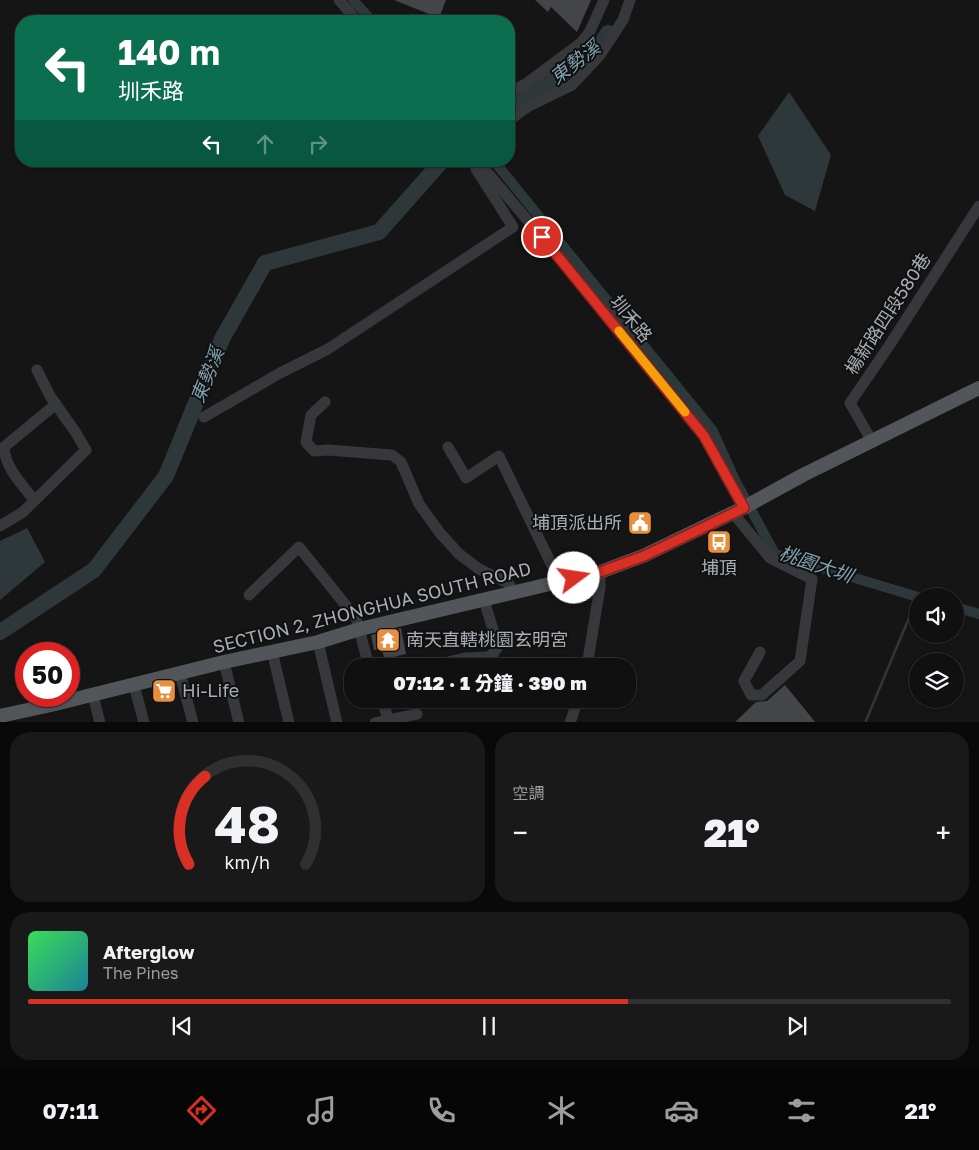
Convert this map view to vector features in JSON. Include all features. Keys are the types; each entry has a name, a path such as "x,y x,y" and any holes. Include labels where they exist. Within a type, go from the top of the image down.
{"main road":[{"name":"SECTION 2, ZHONGHUA SOUTH ROAD","path":"0,716 224,662 318,642 360,629 600,572 644,556 743,508 803,475 979,388"}],"street":[{"path":"339,0 352,15"},
{"path":"515,90 581,43 590,31 604,0"},
{"path":"515,116 529,106 572,84 600,55 623,20 630,0"},
{"path":"204,417 280,373 328,349 513,227 476,167"},
{"name":"圳禾路","path":"481,167 567,267 704,436 770,558 812,579 800,661 762,695 751,695 744,681 760,652"},
{"name":"楊新路四段580巷","path":"872,441 850,403 979,206"},
{"path":"0,526 23,512 86,450 50,396 37,370"},
{"path":"325,402 311,415 306,442 314,451 328,450 392,455 402,462 419,504 446,540 459,554 479,569 508,583 515,593"},
{"path":"34,500 4,458 4,447 56,404"},
{"path":"448,447 466,478 499,456 560,582"},
{"path":"249,595 299,547 356,618 367,658"},
{"path":"588,658 600,572"},
{"path":"465,658 488,657 494,653 498,646 484,600"},
{"path":"318,642 338,722"},
{"path":"272,651 288,722"},
{"path":"224,662 239,722"},
{"path":"180,674 193,722"},
{"path":"134,685 144,722"},
{"path":"93,695 100,722"},
{"path":"384,708 389,721"},
{"path":"570,722 575,708"},
{"path":"374,722 389,721 416,714"}],"shaded area":[{"path":"789,92 831,155 815,211 785,195 758,136"},
{"path":"27,528 45,562 0,600 0,541"}],"building":[{"path":"394,0 446,0 440,15 432,15"},
{"path":"535,0 591,0 577,32 551,7 548,12"},
{"name":"南天直轄桃園玄明宮","path":"401,628 406,654 385,658 381,649 374,650 371,635"},
{"path":"785,685 815,722 735,722 756,702 767,701"}],"waterway":[{"name":"桃園大圳","path":"353,0 367,15"},
{"name":"東勢溪","path":"515,106 597,50 608,33"},
{"name":"東勢溪","path":"0,632 94,570 166,476 222,339 265,263 379,232 437,167"},
{"name":"桃園大圳","path":"499,167 713,431 734,478 775,554 909,594"},
{"name":"桃園大圳","path":"964,610 979,614"},
{"path":"865,722 909,618"}],"slow traffic":[{"path":"619,331 685,412"}],"place":[{"name":"埔頂派出所","path":"640,523"},
{"name":"埔頂","path":"719,542"},
{"name":"南天直轄桃園玄明宮","path":"388,640"},
{"name":"Hi-Life","path":"164,691"}],"route":[{"path":"542,237 704,436 744,508 644,556 600,572 574,578"}]}
